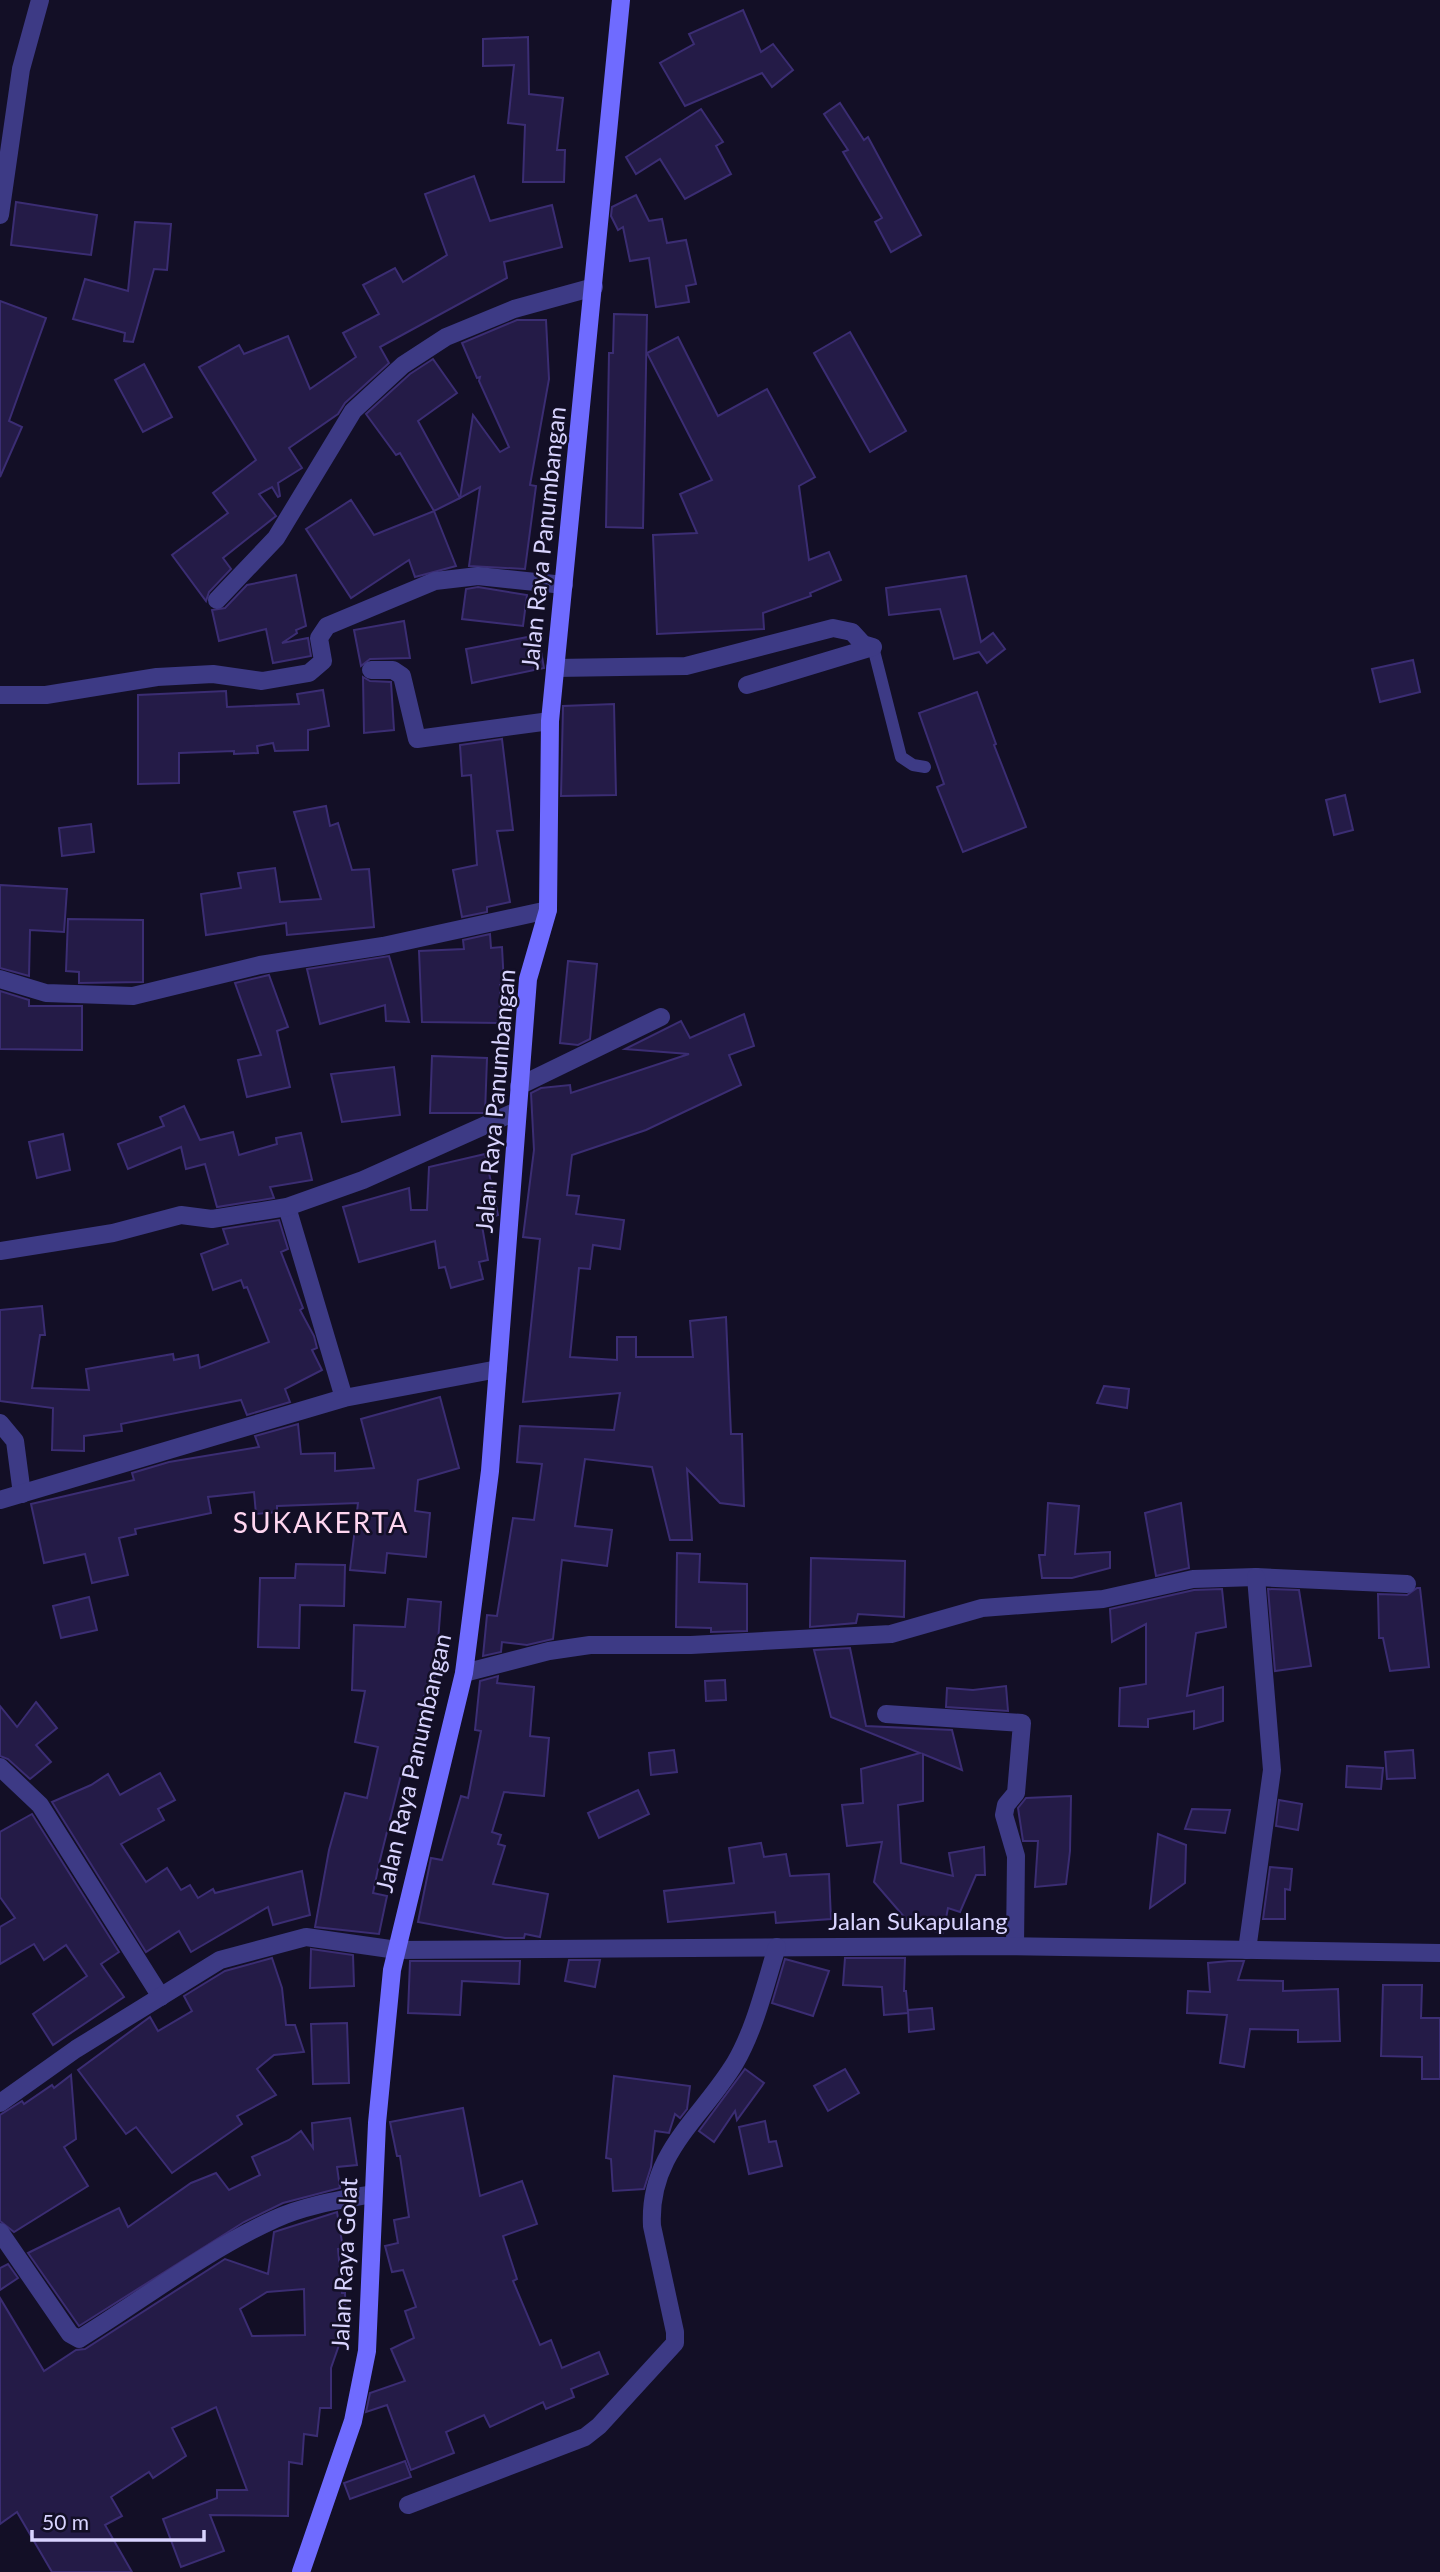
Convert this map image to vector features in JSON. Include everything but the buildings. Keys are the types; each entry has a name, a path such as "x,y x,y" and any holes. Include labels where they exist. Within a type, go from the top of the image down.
{"main road":[{"name":"Jalan Raya Panumbangan","path":"397,1950 464,1673 490,1471 528,979 548,910 550,721 621,0"},
{"name":"Jalan Raya Golat","path":"301,2572 353,2421 367,2351 378,2109 391,1970 397,1950"}],"street":[{"path":"0,215 22,69 40,0"},
{"path":"217,600 276,538 353,411 403,365 446,337 514,309 594,287"},
{"path":"0,695 46,695 158,677 214,674 262,681 309,673 323,661 319,638 327,626 435,581 478,576 564,585"},
{"path":"555,668 686,666 833,628 852,632 863,644 873,647"},
{"path":"747,685 873,647"},
{"path":"371,670 393,670 402,676 417,739 550,721"},
{"path":"0,979 46,993 133,996 260,965 383,946 548,910"},
{"path":"519,1086 661,1017"},
{"path":"0,1251 113,1233 181,1215 212,1219 287,1207 363,1180 517,1111"},
{"path":"287,1207 344,1398"},
{"path":"0,1500 344,1398 498,1370"},
{"path":"0,1423 15,1441 22,1494"},
{"path":"1247,1950 1272,1770 1256,1577"},
{"path":"464,1673 549,1651 590,1645 691,1645 891,1634 1001,1604 1103,1599 1193,1579 1256,1577 1407,1584"},
{"path":"886,1714 1022,1723 1016,1793 1006,1805 1004,1815 1016,1856 1015,1947"},
{"path":"0,1767 40,1805 161,1997"},
{"name":"Jalan Sukapulang","path":"0,2103 76,2049 220,1960 306,1937 397,1950 1015,1947 1440,1953"},
{"path":"408,2505 585,2437 675,2343 675,2332 652,2226 661,2167 672,2147 736,2061 777,1947"},
{"path":"0,2232 70,2334 79,2339 146,2298 207,2254 276,2218 310,2206 373,2194"}],"lane":[{"path":"873,647 901,757 913,765 925,767"}],"district":[{"name":"SUKAKERTA","path":"321,1523"}]}
